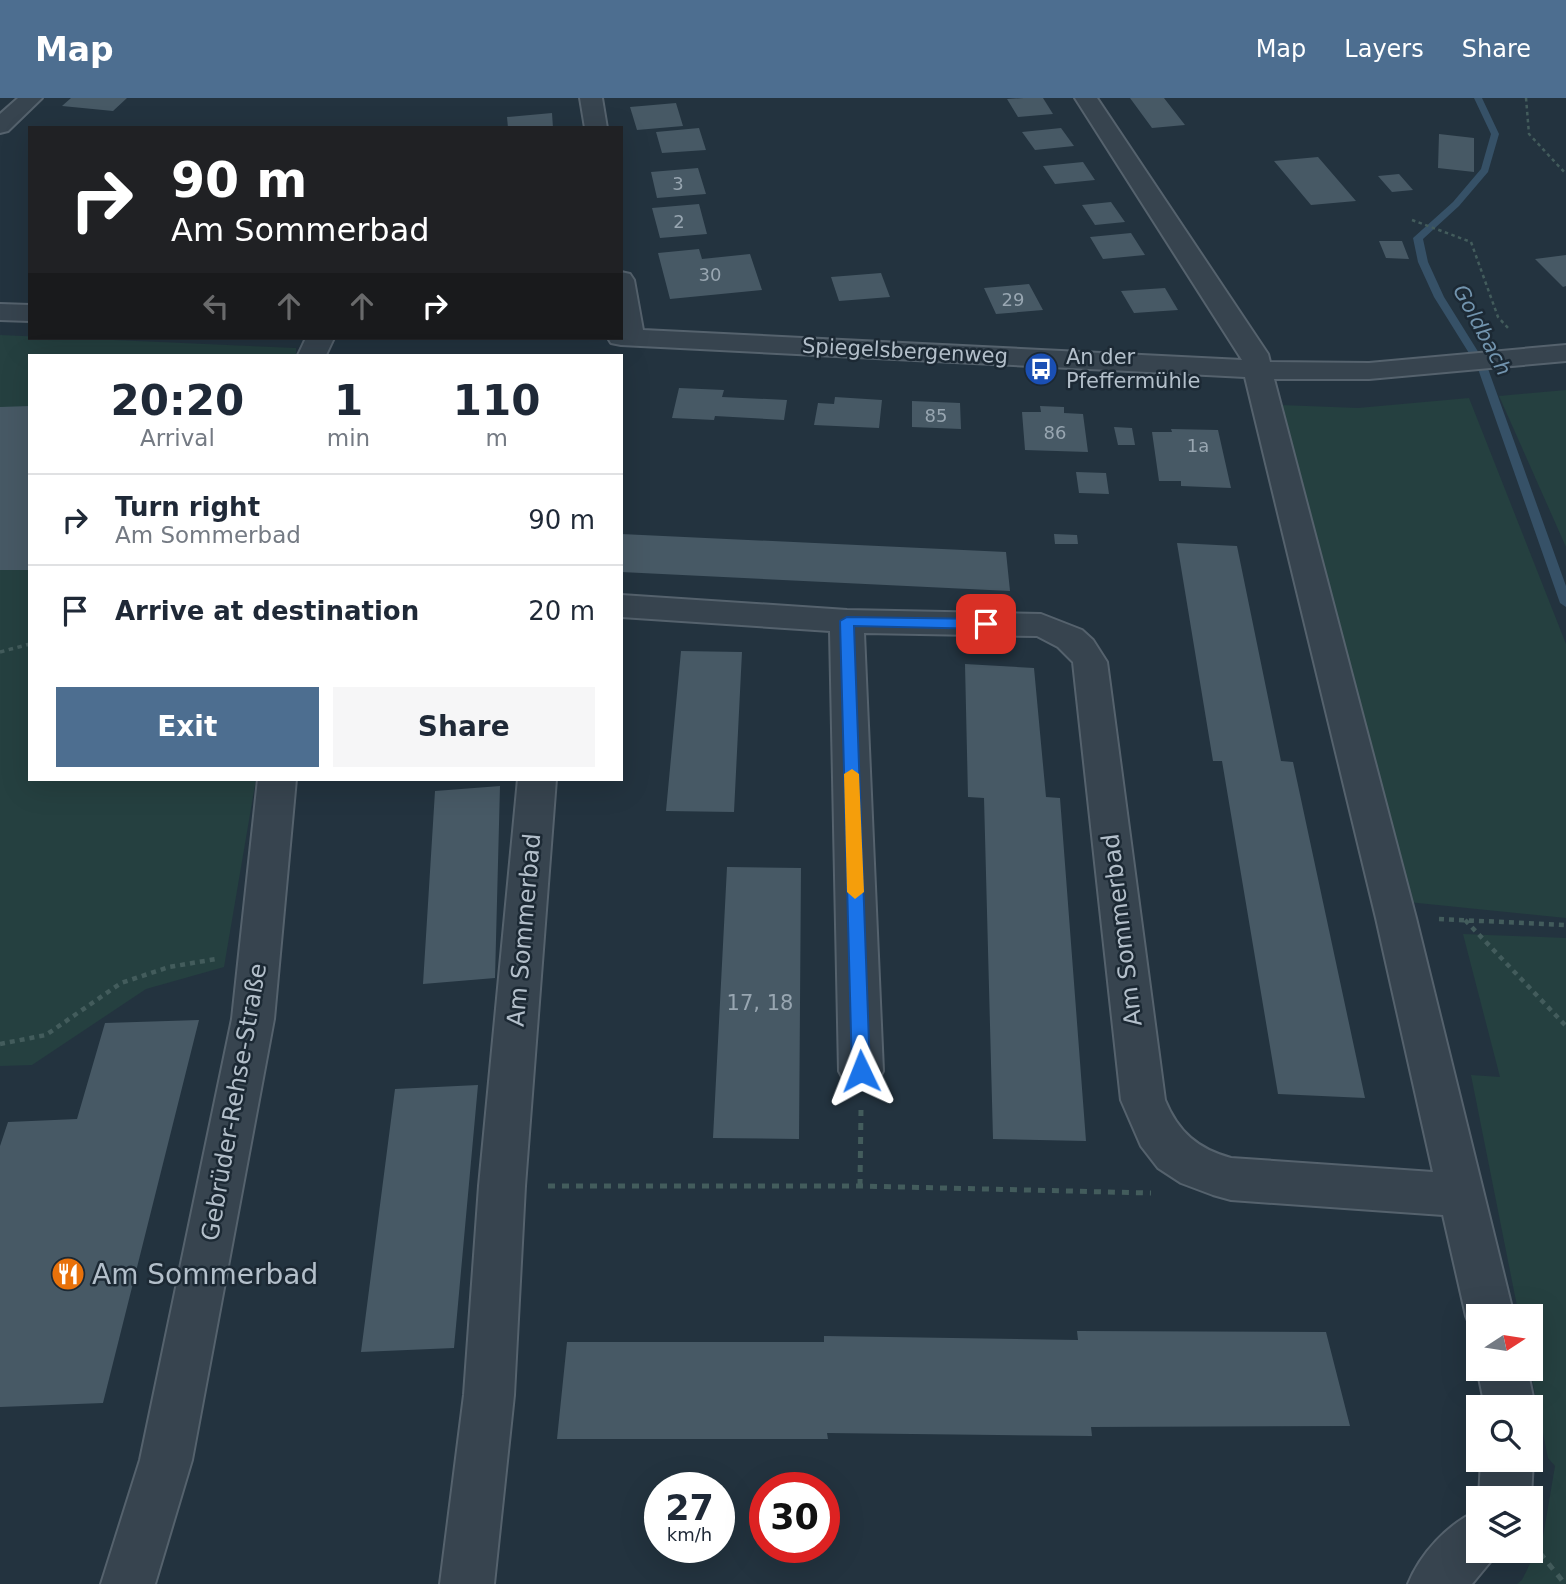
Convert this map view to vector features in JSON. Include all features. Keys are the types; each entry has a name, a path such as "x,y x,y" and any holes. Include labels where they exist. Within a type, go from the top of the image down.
{"street":[{"path":"0,126 31,98"},
{"path":"591,98 596,126"},
{"path":"1086,98 1254,354 1308,579 1396,918 1487,1304"},
{"path":"623,303 626,337"},
{"path":"0,312 28,313"},
{"name":"Spiegelsbergenweg","path":"626,337 1258,370 1369,372 1566,353"},
{"name":"Am Sommerbad","path":"623,606 847,621 1041,625 1063,633 1082,647 1090,662 1143,1100 1154,1129 1170,1152 1209,1174 1231,1179 1461,1195"},
{"path":"847,621 861,1071"},
{"name":"Gebrüder-Rehse-Straße","path":"128,1584 166,1460 253,1019 276,781"},
{"name":"Am Sommerbad","path":"467,1584 489,1395 502,1186 537,781"},
{"path":"1435,1584 1466,1551"}],"path":[{"path":"1526,98 1529,134 1566,174"},
{"path":"1412,220 1471,242 1498,317 1532,356"},
{"path":"0,652 28,645"},
{"path":"1396,918 1566,925"},
{"path":"1465,920 1566,1026"},
{"path":"0,1044 46,1035 121,982 169,967 261,950"},
{"path":"860,1186 861,1071"},
{"path":"502,1186 860,1186 1139,1195 1231,1179"},
{"path":"1543,1556 1566,1584"}],"green space":[{"path":"0,335 28,336 28,340 114,340 296,348 296,354 28,354 28,781 256,781 224,967 146,989 32,1065 0,1066"},
{"path":"1566,390 1566,547 1499,396"},
{"path":"1469,398 1566,644 1566,918 1408,902 1281,405 1358,408"},
{"path":"1463,934 1566,938 1566,1584 1517,1584 1530,1563 1543,1563 1543,1537 1555,1466 1548,1458 1543,1433 1543,1395 1535,1395 1532,1381 1544,1381 1544,1304 1517,1304 1471,1075 1500,1077"}],"building":[{"path":"71,98 127,98 113,111 62,106"},
{"path":"1043,98 1053,114 1018,117 1007,99"},
{"path":"1130,98 1164,98 1185,125 1152,128"},
{"path":"676,103 683,126 637,130 630,107"},
{"path":"552,113 553,126 508,126 507,117"},
{"path":"699,128 706,150 662,153 656,132"},
{"path":"1061,128 1074,146 1035,150 1022,132"},
{"path":"1439,134 1474,138 1474,172 1438,168"},
{"path":"1318,157 1356,201 1311,205 1274,161"},
{"path":"1083,162 1095,180 1055,184 1043,166"},
{"path":"698,168 706,194 657,198 651,172"},
{"path":"1399,174 1413,190 1392,192 1378,176"},
{"path":"1111,202 1125,222 1095,225 1082,205"},
{"path":"699,204 707,234 660,238 652,208"},
{"path":"1131,233 1145,255 1103,259 1090,237"},
{"path":"1379,241 1402,241 1409,259 1386,258"},
{"path":"699,249 702,259 750,254 762,290 670,299 658,253"},
{"path":"1566,255 1566,286 1563,287 1535,259"},
{"path":"881,273 890,297 839,301 831,277"},
{"path":"1029,284 1043,310 996,314 984,288"},
{"path":"1165,288 1178,310 1134,313 1121,291"},
{"path":"679,388 724,390 722,397 787,400 784,420 715,416 714,420 672,418"},
{"path":"835,397 882,400 879,428 814,425 818,403 834,404"},
{"path":"912,401 960,403 961,429 912,427"},
{"path":"28,406 28,570 0,570 0,407"},
{"path":"1040,406 1064,407 1064,413 1083,414 1088,452 1025,450 1022,412 1041,412"},
{"path":"1114,427 1132,428 1135,445 1118,445"},
{"path":"1171,429 1218,430 1231,488 1181,486 1181,481 1159,481 1152,432 1172,432"},
{"path":"1076,472 1106,473 1109,494 1079,493"},
{"path":"623,534 1006,552 1010,591 623,572"},
{"path":"1054,534 1077,535 1078,544 1055,544"},
{"path":"1177,543 1237,546 1281,761 1293,762 1365,1098 1278,1094 1222,761 1213,761"},
{"path":"681,651 742,652 734,812 666,811"},
{"path":"965,664 1034,668 1046,797 1060,798 1086,1141 993,1139 984,798 968,797"},
{"path":"500,786 495,978 423,984 435,791"},
{"path":"727,867 801,868 799,1139 713,1138"},
{"name":"Am Sommerbad","path":"199,1020 103,1403 0,1407 0,1146 8,1122 77,1119 105,1023"},
{"path":"478,1085 454,1348 361,1352 395,1089"},
{"path":"1077,1331 1326,1332 1350,1426 1091,1427 1092,1436 827,1433 828,1439 557,1439 567,1342 824,1342 824,1336 1078,1340"}],"waterway":[{"name":"Goldbach","path":"1478,98 1495,134 1485,170 1456,204 1418,238 1423,262 1439,297 1482,366 1566,603"}],"slow traffic":[{"path":"852,774 855,892"}],"place":[{"name":"An der Pfeffermühle","path":"1041,369"},
{"name":"Am Sommerbad","path":"68,1274"}],"route":[{"path":"861,1071 847,621 986,624"}]}
